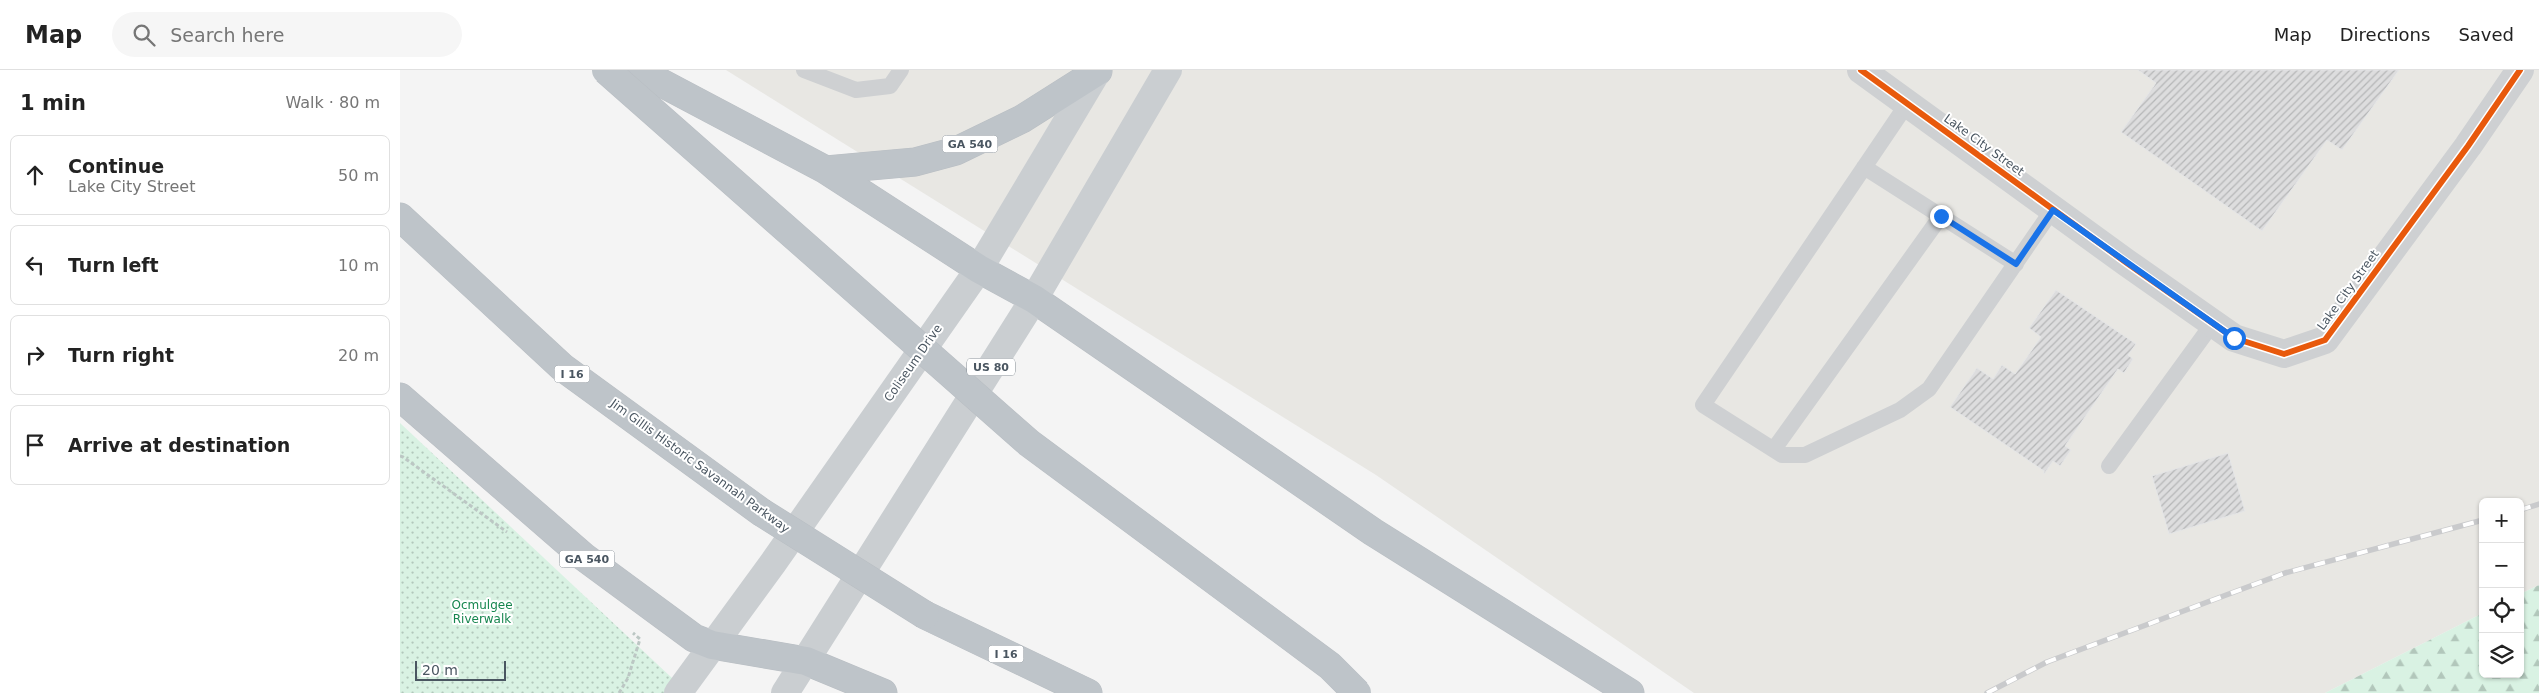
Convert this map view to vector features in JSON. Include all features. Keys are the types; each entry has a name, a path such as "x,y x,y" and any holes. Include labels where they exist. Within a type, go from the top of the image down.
{"highway":[{"path":"606,70 1029,443 1330,666 1357,693"},
{"path":"637,70 826,170 979,269 1034,299 1373,532 1630,693"},
{"name":"GA 540","path":"826,170 915,162 956,151 1022,119 1098,71"},
{"name":"Jim Gillis Historic Savannah Parkway","path":"400,217 562,367 761,512 925,615 1088,693"},
{"name":"GA 540","path":"400,397 584,557 694,638 712,645 806,661"},
{"path":"806,661 883,693"}],"main road":[{"name":"US 80","path":"785,693 1034,299 1168,70"},
{"name":"Coliseum Drive","path":"678,693 773,563 979,269 1098,71"}],"street":[{"name":"Lake City Street","path":"1861,70 2053,210 2234,338 2284,354 2325,340 2468,146 2520,70"}],"lane":[{"path":"804,70 856,90 890,86 901,70"},
{"path":"1907,104 1704,405 1782,454 1805,454 1900,410 1929,390 2053,210"},
{"path":"1864,167 2016,264"},
{"path":"1774,450 1941,216"},
{"path":"2109,466 2212,323"}],"path":[{"path":"400,456 404,456 514,537"},
{"path":"619,693 628,678 640,639 626,626"}],"shaded area":[{"path":"726,70 2539,70 2539,585 2524,592 2524,498 2479,498 2479,615 2325,693 1694,693 1376,475"}],"green space":[{"name":"Ocmulgee Riverwalk","path":"400,423 688,693 400,693"},
{"path":"2539,585 2539,693 2325,693 2479,615 2479,678 2524,678 2524,592"}],"building":[{"path":"2138,70 2399,70 2342,150 2327,140 2262,231 2121,132 2156,83"},
{"path":"2056,290 2136,344 2128,355 2133,359 2124,373 2118,369 2065,446 2071,450 2060,466 2053,461 2044,474 2044,471 1950,407 1977,368 1993,379 2002,365 2015,374 2041,337 2029,328"},
{"path":"2228,453 2245,511 2169,534 2152,476"}],"railway":[{"path":"2524,509 2539,504"},
{"path":"1987,693 2047,662 2285,573 2479,521"}],"cycle path":[{"path":"1861,70 2127,263 2234,338 2284,354 2325,340 2468,146 2520,70"}],"route":[{"path":"1941,216 2016,264 2053,210 2234,338"}]}
